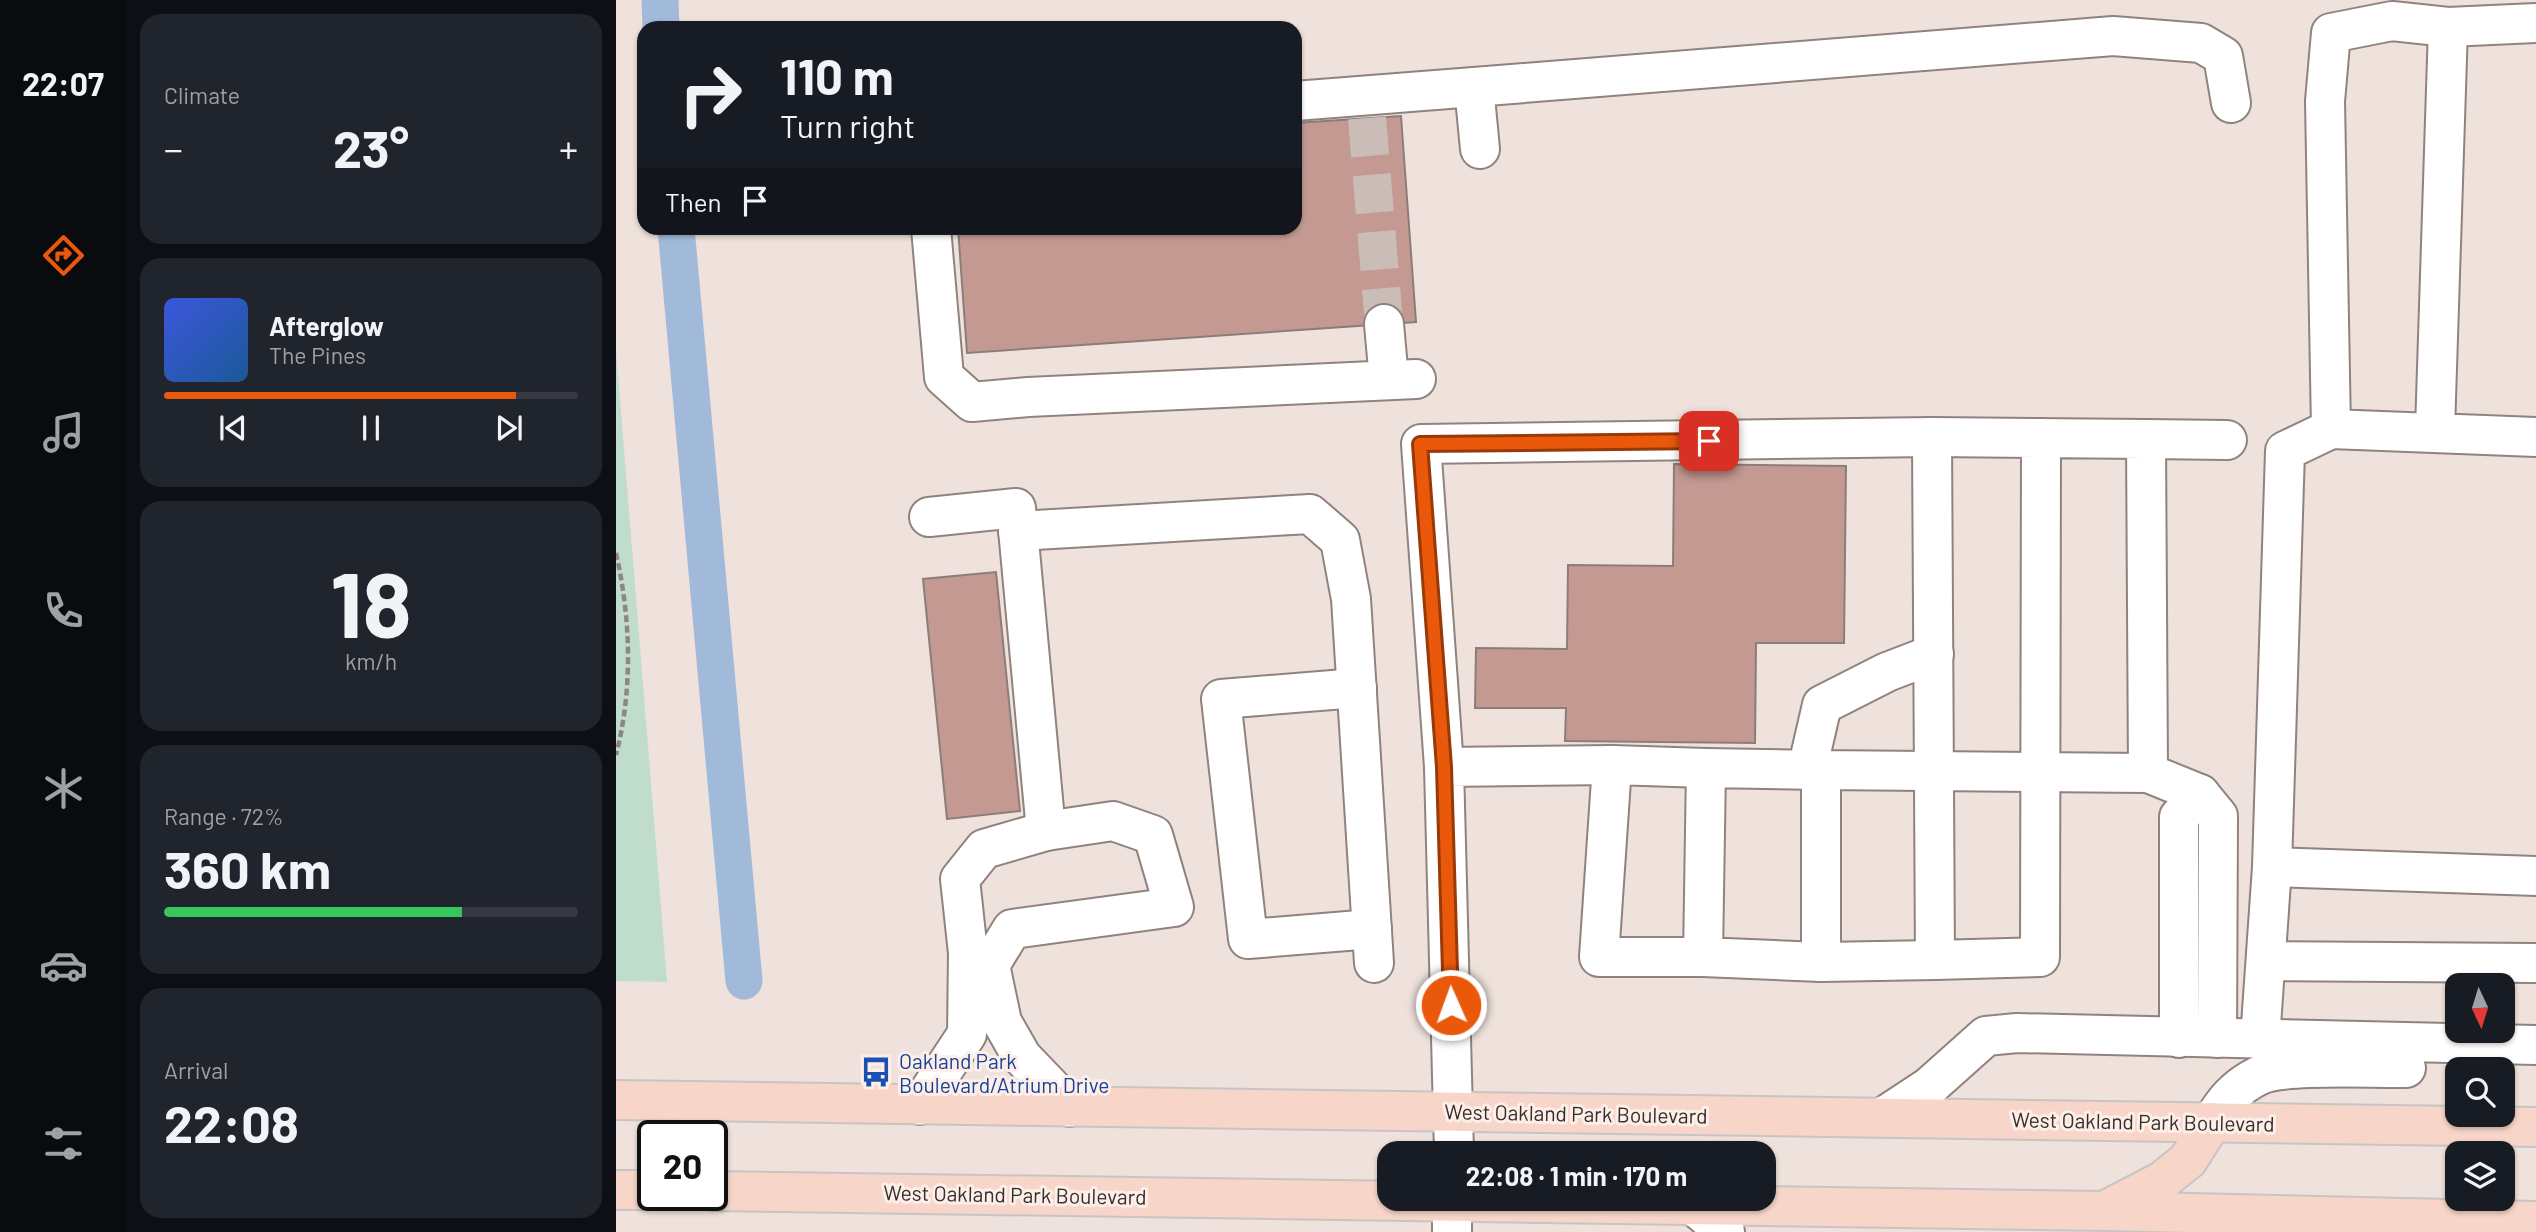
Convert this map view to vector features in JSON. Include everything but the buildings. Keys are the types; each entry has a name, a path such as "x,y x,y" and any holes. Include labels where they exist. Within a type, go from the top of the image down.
{"main road":[{"name":"West Oakland Park Boulevard","path":"616,1100 2536,1126"},
{"path":"2112,1221 2188,1160 2212,1122"},
{"path":"616,1190 637,1190"},
{"name":"West Oakland Park Boulevard","path":"728,1191 1377,1209"},
{"name":"West Oakland Park Boulevard","path":"1776,1207 2112,1221 2536,1221"}],"street":[{"path":"2331,429 2325,101 2331,33 2392,22 2448,27 2536,23"},
{"path":"2435,430 2448,27"},
{"path":"1302,102 1366,107 1474,87 2113,36 2201,43 2223,56 2231,103"},
{"path":"1474,87 1480,149"},
{"path":"932,235 944,376 972,402 1403,379 1384,324"},
{"path":"2260,1040 2272,867 2285,451 2331,429 2435,430 2536,437"},
{"path":"1932,438 1935,960"},
{"path":"1454,1141 1444,767 1420,444 1932,438 2227,440"},
{"path":"1612,765 1599,957 1703,957 1821,962 2040,957 2041,438"},
{"path":"2146,439 2148,773"},
{"path":"929,517 1016,508 1046,831"},
{"path":"1018,531 1310,514 1340,540 1351,599 1357,688 1373,946 1248,939 1221,699 1357,688"},
{"path":"1821,962 1814,770 1822,705 1887,672 1934,654"},
{"path":"1444,767 1612,765 1934,772 2148,773 2200,794 2218,816 2217,1038"},
{"path":"1703,957 1706,768"},
{"path":"2179,1038 2179,817 2200,794"},
{"path":"920,1105 967,1034 968,953 960,879 984,849 1046,831 1114,821 1153,835 1174,907 1012,929 990,965 1002,1021 1022,1057 1070,1107"},
{"path":"2272,867 2536,876"},
{"path":"2266,961 2536,963"},
{"path":"1883,1117 1930,1086 1986,1036 2017,1033 2536,1045"},
{"path":"2212,1122 2227,1096 2260,1074 2287,1070 2536,1069"},
{"path":"1700,1211 1725,1232"}],"path":[{"path":"616,553 630,653 625,720 616,755"}],"green space":[{"path":"616,350 667,982 616,981"}],"waterway":[{"path":"660,0 661,21"},
{"path":"677,235 744,981"}],"tunnel":[{"path":"1367,118 1384,324"}],"place":[{"name":"Oakland Park Boulevard/Atrium Drive","path":"876,1072"}],"route":[{"path":"1451,1005 1444,767 1420,444 1709,441"}]}
